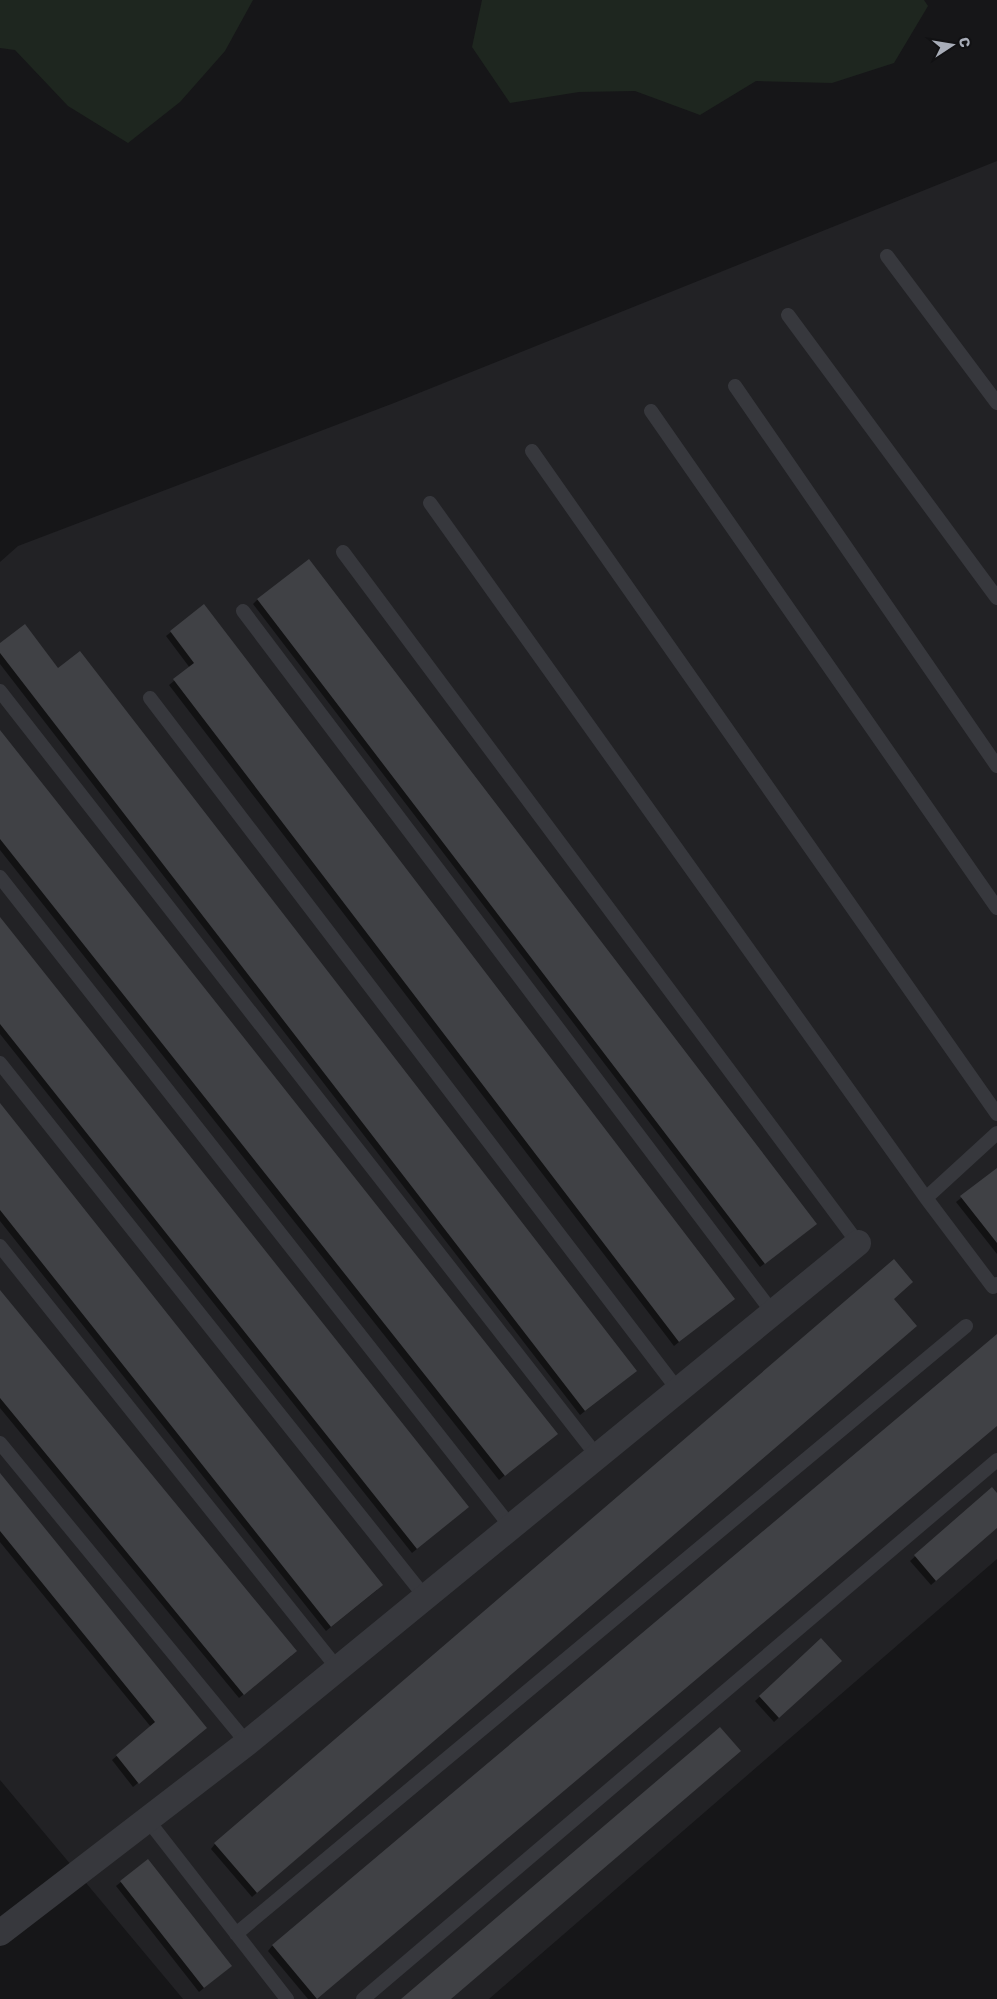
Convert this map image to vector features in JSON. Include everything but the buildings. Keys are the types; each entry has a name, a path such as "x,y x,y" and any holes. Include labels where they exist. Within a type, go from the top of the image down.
{"street":[{"path":"0,1934 247,1743 858,1243"}],"lane":[{"path":"888,256 997,403"},
{"path":"788,314 997,598"},
{"path":"735,386 997,766"},
{"path":"650,411 997,908"},
{"path":"532,452 997,1114"},
{"path":"430,503 926,1198 993,1287 997,1284"},
{"path":"343,552 858,1243"},
{"path":"243,611 773,1313"},
{"path":"0,691 597,1456"},
{"path":"150,698 678,1390"},
{"path":"0,877 511,1527"},
{"path":"0,1063 425,1597"},
{"path":"926,1198 997,1133"},
{"path":"0,1246 338,1669"},
{"path":"236,1934 966,1326"},
{"path":"0,1443 247,1743"},
{"path":"363,1999 997,1460"},
{"path":"147,1819 287,1999"}],"shaded area":[{"path":"0,0 253,0 225,51 180,102 128,143 68,106 15,50 0,48"},
{"path":"482,0 924,0 928,6 894,63 832,83 756,81 700,115 635,91 579,92 510,103 472,47"},
{"path":"997,161 997,1559 489,1999 183,1999 0,1780 0,562 18,546 394,403"}]}
